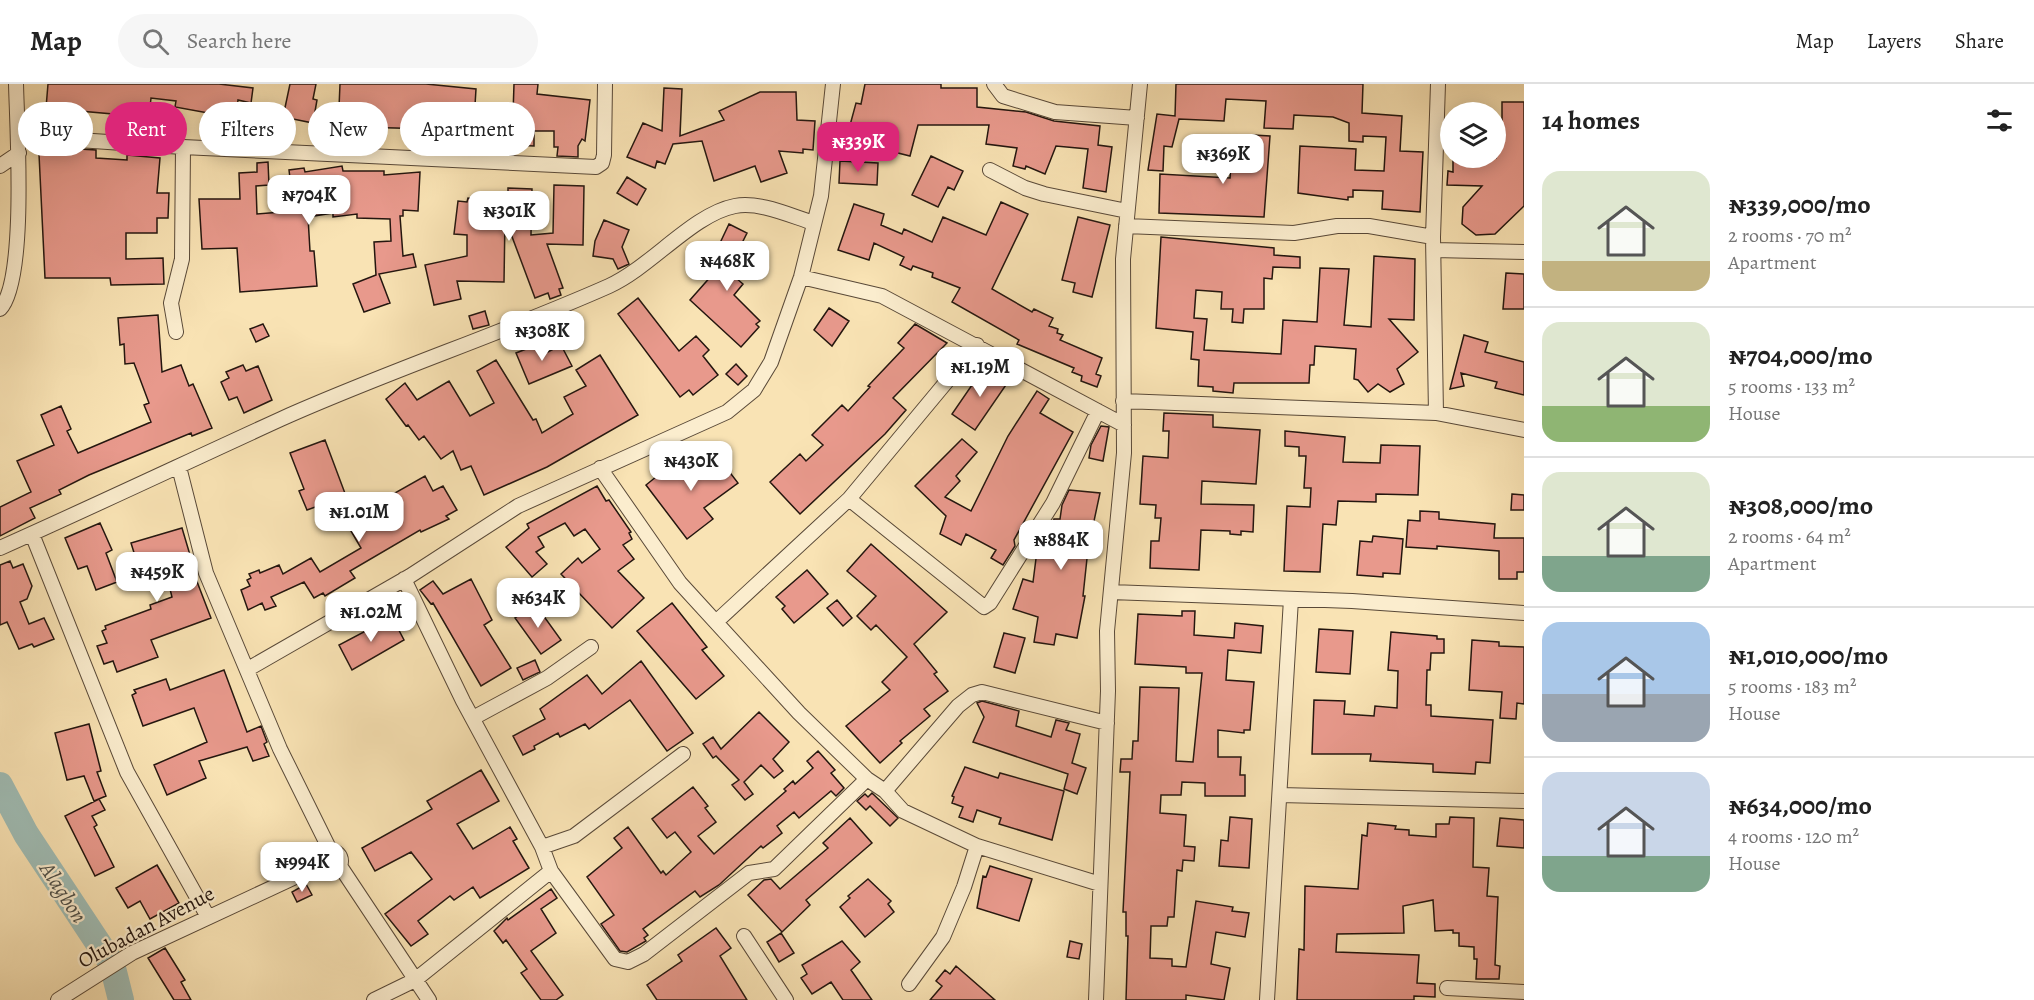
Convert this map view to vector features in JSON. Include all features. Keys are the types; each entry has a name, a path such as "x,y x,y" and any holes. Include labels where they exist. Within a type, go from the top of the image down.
{"street":[{"path":"16,84 18,136"},
{"path":"187,147 596,167 602,163 604,155 605,84"},
{"path":"248,669 404,579 518,506 727,412 754,390 771,362 801,277 821,196 833,84"},
{"path":"994,84 1003,96 1055,112 1137,118"},
{"path":"1096,1000 1107,723 1107,631 1124,453 1122,317 1126,226 1140,84"},
{"path":"1436,413 1434,243 1438,84"},
{"path":"0,166 18,154"},
{"path":"0,309 8,298 15,275 19,156"},
{"path":"176,332 171,303 182,259 183,156"},
{"path":"990,170 1044,195 1127,211"},
{"path":"0,548 282,419 554,310 619,281 718,212 736,206 765,208 814,223"},
{"path":"1126,226 1294,233 1337,226 1370,226 1434,243 1524,252"},
{"path":"801,277 882,296 1124,425"},
{"path":"717,621 849,499 977,345"},
{"path":"1123,401 1436,413 1524,430"},
{"path":"849,499 984,608 990,603 1053,503 1098,411"},
{"path":"179,467 206,573 280,749 330,850 339,853 340,866 429,1000"},
{"path":"600,468 680,583 799,713 867,779 885,791 912,817 977,846 1100,884"},
{"path":"32,534 127,772 208,917"},
{"path":"404,579 473,718 542,847 551,871 615,960 628,962 644,954 748,873 774,869 867,779"},
{"path":"1111,592 1291,599 1524,613"},
{"path":"1268,1000 1291,599"},
{"path":"473,718 547,678 591,647"},
{"path":"885,791 958,706 972,695 982,692 1107,723"},
{"path":"542,847 574,836 683,754"},
{"path":"1280,795 1524,801"},
{"path":"909,984 943,937 964,887 977,846"},
{"path":"330,850 322,855 321,865 333,871 340,866"},
{"name":"Olubadan Avenue","path":"58,1000 104,968 132,953 321,865"},
{"path":"374,1000 415,980 551,871"},
{"path":"744,936 786,1000"},
{"path":"1447,988 1524,992"}],"building":[{"path":"48,84 219,84 253,88 251,102 238,100 238,102 199,102 199,111 187,109 187,102 151,98 151,102 105,102 105,113 93,112 93,102 46,102"},
{"path":"290,84 316,84 313,99 317,102 308,102 308,122 296,120 296,102 286,102"},
{"path":"340,84 426,84 476,89 475,102 400,102 400,128 388,128 388,102 339,102"},
{"path":"514,84 538,84 537,94 590,100 585,141 582,139 578,146 578,157 557,156 558,147 554,147 554,131 535,131 535,102 513,102"},
{"path":"865,84 941,84 941,88 977,88 977,107 1026,112 1054,121 1100,126 1098,145 1112,147 1106,192 1083,188 1088,149 1056,146 1045,174 1026,166 1025,169 1013,166 1017,148 986,144 989,125 918,125 910,156 846,140 856,103 861,104"},
{"path":"1176,84 1363,84 1362,113 1402,116 1400,151 1423,152 1420,212 1382,209 1383,191 1353,190 1353,197 1348,197 1348,200 1298,193 1300,146 1356,149 1355,170 1384,171 1386,137 1363,136 1363,142 1349,141 1349,123 1333,117 1294,115 1293,129 1264,128 1266,101 1226,99 1224,121 1179,119 1172,147 1164,146 1163,171 1148,170 1157,114 1175,116"},
{"path":"664,88 682,89 680,136 724,120 719,111 760,92 796,92 797,120 815,121 813,150 803,149 803,153 779,151 787,173 761,182 755,166 714,181 702,141 673,144 665,164 657,161 655,168 627,157 643,123 662,131"},
{"path":"1506,102 1524,102 1524,206 1495,234 1476,235 1462,224 1463,207 1482,186 1447,185 1448,171 1453,172 1453,168 1506,168"},
{"path":"1253,135 1270,136 1264,217 1159,213 1160,174 1230,178 1233,138 1253,139"},
{"path":"93,150 96,150 96,158 127,160 127,156 138,156 160,158 157,193 169,193 168,218 157,218 157,233 126,233 126,259 163,258 164,284 111,285 110,278 45,278 39,156 93,156"},
{"path":"931,156 963,171 954,190 948,187 938,207 912,195"},
{"path":"840,161 878,163 877,185 839,183"},
{"path":"268,162 269,185 256,186 257,214 294,211 289,170 304,168 305,172 342,166 343,171 384,171 384,175 420,172 418,211 403,210 403,216 400,216 403,256 413,254 416,267 379,274 390,303 364,312 353,284 376,275 374,242 391,241 390,219 357,218 357,214 333,217 333,213 308,217 310,251 314,251 317,286 240,292 237,248 202,249 199,199 240,199 239,173 257,172 257,163"},
{"path":"627,177 646,189 637,205 617,193"},
{"path":"554,185 584,186 583,245 547,244 563,288 559,289 561,295 550,299 548,293 535,298 505,218 504,282 457,281 461,299 434,305 425,265 467,256 467,235 454,234 458,201 467,202 468,198 508,203 508,188 532,189 531,235 553,233"},
{"path":"1001,202 1028,214 992,289 1032,312 1034,309 1053,318 1049,326 1058,329 1057,333 1063,335 1060,340 1102,358 1096,374 1101,376 1097,387 1081,381 1082,376 1072,372 1074,368 1017,344 1019,340 952,302 960,288 932,277 933,273 913,266 911,270 900,265 904,257 874,243 869,260 838,250 854,204 884,214 881,225 902,234 904,229 932,242 943,217 986,235"},
{"path":"1078,217 1110,225 1092,297 1073,292 1075,283 1062,280"},
{"path":"604,220 629,230 622,247 629,264 618,269 613,259 593,256 595,241"},
{"path":"729,224 747,233 728,271 743,284 734,295 760,321 756,324 759,327 741,347 690,300 720,266 711,262"},
{"path":"1161,237 1274,248 1274,255 1300,257 1300,268 1273,267 1272,279 1264,278 1264,309 1244,309 1243,323 1232,322 1233,309 1221,309 1222,292 1196,290 1194,318 1207,319 1204,350 1281,354 1283,320 1317,322 1320,268 1349,269 1344,325 1371,327 1374,256 1415,259 1414,320 1389,319 1418,352 1397,369 1404,384 1390,392 1378,384 1368,392 1358,380 1354,379 1356,349 1315,346 1314,365 1310,365 1309,383 1234,383 1233,393 1213,391 1213,387 1198,386 1199,360 1191,359 1193,332 1156,328"},
{"path":"1506,273 1524,274 1524,309 1503,309"},
{"path":"638,298 679,351 696,336 709,350 703,356 718,375 693,395 689,390 680,397 618,314"},
{"path":"829,308 849,321 832,346 814,330"},
{"path":"485,311 489,325 473,329 469,316"},
{"path":"158,315 162,372 181,365 189,386 193,384 212,428 192,436 191,433 89,475 59,490 61,494 30,508 35,518 0,536 0,507 31,492 17,461 54,445 41,415 61,406 71,429 67,431 78,453 151,422 144,405 149,403 134,363 125,364 124,344 120,345 118,318"},
{"path":"263,324 269,336 256,342 250,329"},
{"path":"915,324 947,343 893,398 906,410 885,434 800,514 770,482 800,454 806,461 823,445 812,435 842,405 848,411 904,348 898,343"},
{"path":"1464,335 1488,342 1485,352 1524,362 1524,395 1495,388 1497,382 1461,373 1464,386 1450,389"},
{"path":"544,342 548,352 561,345 572,366 529,384 516,353"},
{"path":"600,355 638,415 547,467 484,495 471,466 461,470 453,451 441,459 424,436 419,440 408,425 406,426 386,399 405,383 417,400 449,381 470,416 494,403 477,371 496,360 533,420 536,419 542,433 573,414 564,397 586,386 576,370"},
{"path":"736,364 747,376 738,385 726,374"},
{"path":"243,365 246,371 258,366 272,400 244,413 237,397 229,400 221,382 229,378 226,372"},
{"path":"985,366 1008,382 975,430 952,414"},
{"path":"1037,391 1049,399 1040,413 1073,432 1014,540 1015,546 1003,565 991,558 996,550 966,534 961,545 940,534 946,516 915,486 962,439 977,452 956,476 960,481 945,497 971,511 1008,436"},
{"path":"1164,413 1213,415 1213,427 1260,430 1256,484 1202,481 1201,504 1254,505 1253,532 1241,531 1241,535 1230,534 1230,531 1201,530 1199,570 1150,568 1151,541 1159,541 1161,518 1155,518 1156,505 1140,504 1143,456 1168,458 1169,431 1163,431"},
{"path":"1101,426 1109,427 1103,461 1089,458 1091,445"},
{"path":"1285,431 1345,437 1343,462 1380,463 1381,445 1420,446 1418,495 1376,494 1376,502 1338,501 1336,525 1323,524 1320,572 1284,571 1287,506 1310,507 1311,488 1304,488 1306,456 1299,456 1299,447 1285,446"},
{"path":"325,440 346,496 307,510 299,491 304,489 290,453"},
{"path":"715,453 738,483 704,508 713,519 687,539 646,485 678,459 689,473"},
{"path":"425,476 433,491 443,486 457,510 446,516 449,519 421,532 420,530 350,571 355,578 325,596 323,593 314,598 304,582 271,597 276,606 265,610 262,603 248,610 241,590 250,586 247,580 251,578 249,574 259,570 260,573 279,565 283,574 311,558 320,572 361,548 351,531 362,524 356,515"},
{"path":"597,486 631,532 629,533 632,539 623,545 634,559 618,571 644,598 612,628 561,574 578,558 582,563 600,549 585,529 574,536 565,523 538,537 544,547 536,552 547,564 532,577 506,547 529,528 527,524"},
{"path":"1069,490 1100,493 1088,549 1083,596 1085,596 1077,638 1056,634 1054,645 1034,642 1038,617 1013,609 1023,579 1033,582 1038,543 1049,544 1054,519 1060,519 1062,505"},
{"path":"1512,494 1524,495 1524,510 1511,510"},
{"path":"1420,511 1439,512 1439,519 1495,524 1494,538 1524,538 1524,572 1517,572 1517,579 1499,579 1499,551 1437,546 1437,549 1406,547 1408,520 1420,521"},
{"path":"100,523 112,550 106,553 117,582 96,590 87,566 78,569 65,538"},
{"path":"182,528 193,565 191,566 211,618 151,640 158,657 117,672 113,661 104,664 97,646 107,643 102,631 106,629 105,626 151,609 150,605 172,597 164,565 140,572 131,543"},
{"path":"1373,536 1403,539 1400,574 1383,573 1383,577 1357,575 1360,541 1372,542"},
{"path":"871,544 947,612 914,644 937,672 934,674 948,691 924,709 930,716 900,741 902,743 880,763 846,726 890,690 882,682 907,657 876,625 871,630 857,616 876,596 847,571"},
{"path":"10,561 13,568 23,564 32,586 27,599 20,602 29,624 44,618 54,639 34,647 32,644 19,649 7,622 0,625 0,565"},
{"path":"807,570 828,594 794,623 782,609 785,606 776,597"},
{"path":"471,579 492,620 484,625 511,668 481,686 433,603 431,604 420,590 433,581 443,594"},
{"path":"837,600 852,618 843,626 827,608"},
{"path":"672,603 707,647 702,650 724,676 696,699 637,631"},
{"path":"535,604 561,640 541,654 515,618"},
{"path":"1182,611 1195,611 1194,635 1234,638 1235,623 1263,626 1261,653 1228,650 1226,680 1254,682 1250,730 1244,730 1244,733 1218,730 1218,757 1241,757 1240,775 1245,775 1245,796 1205,796 1205,783 1182,782 1181,795 1161,795 1160,813 1186,815 1184,846 1195,847 1194,861 1183,860 1182,871 1177,870 1174,917 1168,917 1167,926 1151,926 1150,958 1172,959 1172,966 1186,967 1196,901 1233,907 1232,911 1249,913 1245,937 1216,932 1211,964 1230,968 1224,1000 1186,995 1186,1000 1126,1000 1128,936 1126,936 1126,912 1123,912 1130,772 1120,772 1121,759 1132,759 1133,741 1138,741 1140,687 1179,688 1176,761 1193,762 1202,673 1186,673 1186,667 1135,664 1138,614 1182,616"},
{"path":"392,617 404,640 352,670 339,645"},
{"path":"1319,629 1353,631 1350,674 1316,672"},
{"path":"1391,632 1437,636 1437,639 1444,639 1444,653 1431,653 1430,670 1427,670 1426,705 1431,705 1431,716 1493,720 1490,763 1476,762 1475,774 1433,772 1433,764 1370,761 1371,754 1312,754 1314,700 1345,701 1344,714 1374,716 1375,706 1397,708 1398,671 1388,670"},
{"path":"1004,633 1025,638 1015,673 994,667"},
{"path":"1472,640 1499,642 1499,646 1524,647 1524,704 1517,703 1516,719 1500,718 1502,692 1469,690"},
{"path":"535,660 540,672 523,680 517,668"},
{"path":"641,661 693,733 667,751 630,700 589,729 585,724 560,737 558,733 523,755 513,736 545,719 540,709 587,675 602,694"},
{"path":"224,670 247,732 261,726 269,756 253,761 247,747 199,761 206,778 167,795 154,765 207,742 194,708 143,726 132,695 136,693 134,690 166,679 170,690"},
{"path":"982,701 1019,711 1016,726 1051,737 1056,720 1069,723 1066,730 1080,734 1072,763 1086,768 1077,794 1064,789 1068,774 973,742 984,717 977,703"},
{"path":"759,712 789,742 773,759 783,771 774,778 761,765 744,782 753,794 745,800 732,785 739,780 716,756 713,758 703,744 713,737 721,749"},
{"path":"89,724 101,771 97,772 106,796 94,801 84,776 67,780 55,733"},
{"path":"818,751 835,770 831,773 844,788 836,796 831,791 799,818 794,812 777,826 782,833 763,848 761,846 719,885 700,897 695,891 643,929 648,935 644,938 646,941 627,952 620,951 601,924 614,915 587,877 622,848 614,838 628,827 661,873 663,871 666,875 691,852 675,832 667,838 652,819 693,787 708,806 705,808 716,822 698,836 714,854 786,791 784,789 793,781 795,784 813,768 807,761"},
{"path":"965,767 998,778 1000,773 1064,791 1052,840 999,824 1001,818 977,810 973,822 959,817 963,807 952,803 954,797 952,796"},
{"path":"481,770 499,801 457,824 473,849 510,827 517,839 513,841 529,868 480,898 473,887 454,900 450,896 418,921 428,934 411,946 385,914 432,879 411,852 375,871 362,848 432,809 427,801"},
{"path":"872,793 898,818 890,826 870,806 866,810 857,801 865,794 868,797"},
{"path":"99,799 105,810 92,816 97,825 94,827 114,867 95,876 65,816"},
{"path":"1230,817 1252,819 1249,868 1219,866 1221,840 1228,841"},
{"path":"1450,817 1474,818 1473,867 1489,868 1487,896 1498,897 1495,965 1500,966 1499,979 1476,979 1477,959 1474,959 1474,947 1459,946 1459,933 1453,933 1453,930 1435,931 1433,900 1403,906 1404,933 1337,934 1336,952 1419,955 1417,983 1435,984 1435,997 1414,996 1414,1000 1297,1000 1299,949 1304,950 1305,886 1358,889 1362,835 1367,836 1368,823 1396,826 1395,829 1409,830 1409,835 1436,837 1436,824 1449,824"},
{"path":"850,818 872,843 806,900 810,905 782,932 748,895 764,880 771,879 780,889 828,848 823,843"},
{"path":"1500,818 1524,820 1524,848 1497,846"},
{"path":"157,865 179,903 150,919 140,901 128,908 116,888"},
{"path":"990,866 1032,879 1019,921 977,908 983,876 986,877"},
{"path":"868,879 891,901 888,904 894,912 865,937 840,907 850,898 848,896"},
{"path":"306,884 312,895 297,902 292,892"},
{"path":"551,889 557,898 541,909 556,933 531,951 563,995 556,1000 541,1000 521,973 527,969 506,940 503,943 494,931 507,918 508,920"},
{"path":"716,928 731,948 720,956 747,1000 657,1000 647,985 682,961 678,955"},
{"path":"781,933 794,953 779,962 767,942"},
{"path":"842,941 860,962 851,970 872,1000 843,1000 831,982 812,994 801,978 807,974 802,965"},
{"path":"1070,941 1082,944 1079,959 1067,957"},
{"path":"165,948 185,980 181,982 191,1000 174,1000 148,958"},
{"path":"956,966 995,1000 930,1000 942,986 936,981 945,970 950,974"}],"waterway":[{"name":"Alagbon","path":"0,785 26,834 112,964 121,1000"}]}
